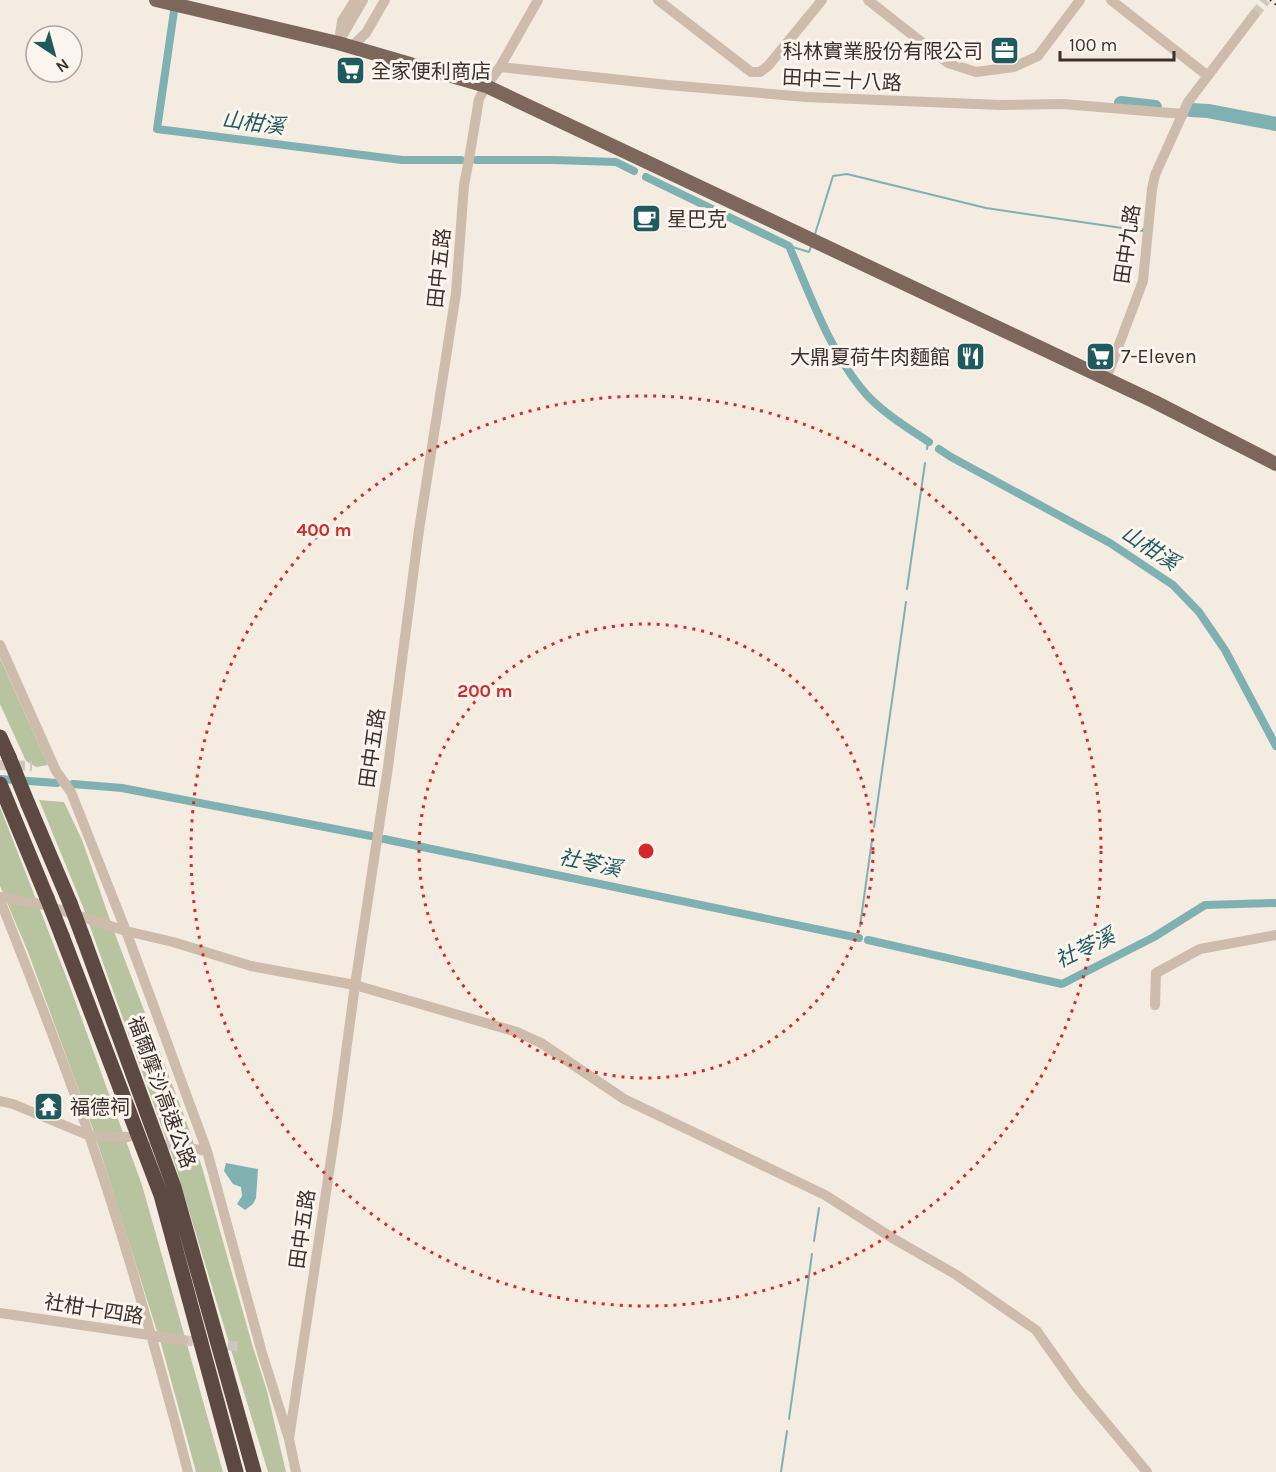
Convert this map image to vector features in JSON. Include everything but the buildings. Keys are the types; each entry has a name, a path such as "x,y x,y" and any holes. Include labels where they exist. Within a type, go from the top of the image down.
{"highway":[{"name":"福爾摩沙高速公路","path":"0,737 70,903 174,1187 254,1472"},
{"name":"福爾摩沙高速公路","path":"0,784 62,936 161,1195 236,1472"}],"main road":[{"path":"156,0 344,45 486,86 1153,401 1276,464"}],"street":[{"path":"344,45 342,21 356,0"},
{"path":"344,45 363,0"},
{"path":"344,45 377,0"},
{"path":"344,45 366,33 385,0"},
{"name":"田中五路","path":"289,1439 388,766 419,530 456,293 466,176 479,99 500,68 538,0"},
{"path":"658,0 751,72 760,72 768,66 822,0"},
{"path":"868,0 948,63 976,72 1014,68 1038,56 1080,0"},
{"path":"1111,0 1208,76"},
{"name":"田中九路","path":"1106,379 1143,280 1155,176 1188,102 1254,15"},
{"name":"田中三十八路","path":"500,68 668,86 806,97 1001,105 1063,104 1183,114"},
{"path":"0,645 56,771 71,792 126,931 207,1151 262,1353 289,1439 296,1472"},
{"path":"188,1472 153,1337 90,1136 56,1040 0,899 45,905 126,931 173,942 251,966 355,985 517,1032 541,1043 624,1099 825,1195 894,1239 956,1274 1036,1330 1077,1388 1147,1472"},
{"path":"1155,1005 1156,973 1200,949 1276,935"},
{"path":"0,1101 23,1108 90,1136 128,1137"},
{"path":"175,1146 207,1151"},
{"name":"社柑十四路","path":"0,1313 183,1340"}],"green space":[{"path":"0,658 48,765 36,767 26,761 0,704"},
{"path":"39,800 64,802 82,840 185,1118 202,1167 267,1391 286,1472 268,1472 173,1158 83,907"},
{"path":"0,807 69,984 142,1185 223,1472 196,1472 162,1347 94,1132 28,952 0,886"}],"water":[{"path":"226,1163 258,1169 256,1198 253,1204 245,1210 237,1204 242,1196 241,1187 233,1184 224,1171"}],"waterway":[{"name":"山柑溪","path":"174,11 157,129 402,160 461,160"},
{"path":"1121,103 1155,107"},
{"path":"1191,110 1276,124"},
{"name":"山柑溪","path":"476,160 616,162 634,171"},
{"path":"815,234 833,176 847,174 986,208 1143,231 1143,229"},
{"name":"山柑溪","path":"646,177 789,246 820,320 850,373 875,403 929,442"},
{"path":"789,246 809,252 811,247"},
{"name":"山柑溪","path":"927,449 928,442"},
{"name":"山柑溪","path":"939,449 1110,543 1173,585 1199,612 1225,650 1276,746"},
{"path":"907,589 925,463"},
{"path":"874,827 906,602"},
{"name":"社苓溪","path":"0,779 57,783"},
{"name":"社苓溪","path":"73,784 122,788 371,836"},
{"name":"社苓溪","path":"384,839 859,938"},
{"path":"860,926 872,840"},
{"name":"社苓溪","path":"868,940 1062,984 1154,937 1205,905 1276,903"},
{"path":"814,1241 819,1208"},
{"path":"789,1419 812,1254"},
{"path":"781,1472 787,1431"}],"tunnel":[{"path":"1254,15 1266,0"},
{"path":"0,765 32,766"},
{"path":"135,1138 175,1146"},
{"path":"183,1340 241,1347"}],"railway":[{"path":"1270,0 1276,5"}],"place":[{"name":"科林實業股份有限公司","path":"1004,51"},
{"name":"全家便利商店","path":"350,71"},
{"name":"星巴克","path":"646,219"},
{"name":"7-Eleven","path":"1100,356"},
{"name":"大鼎夏荷牛肉麵館","path":"971,357"},
{"name":"福德祠","path":"49,1107"}]}
